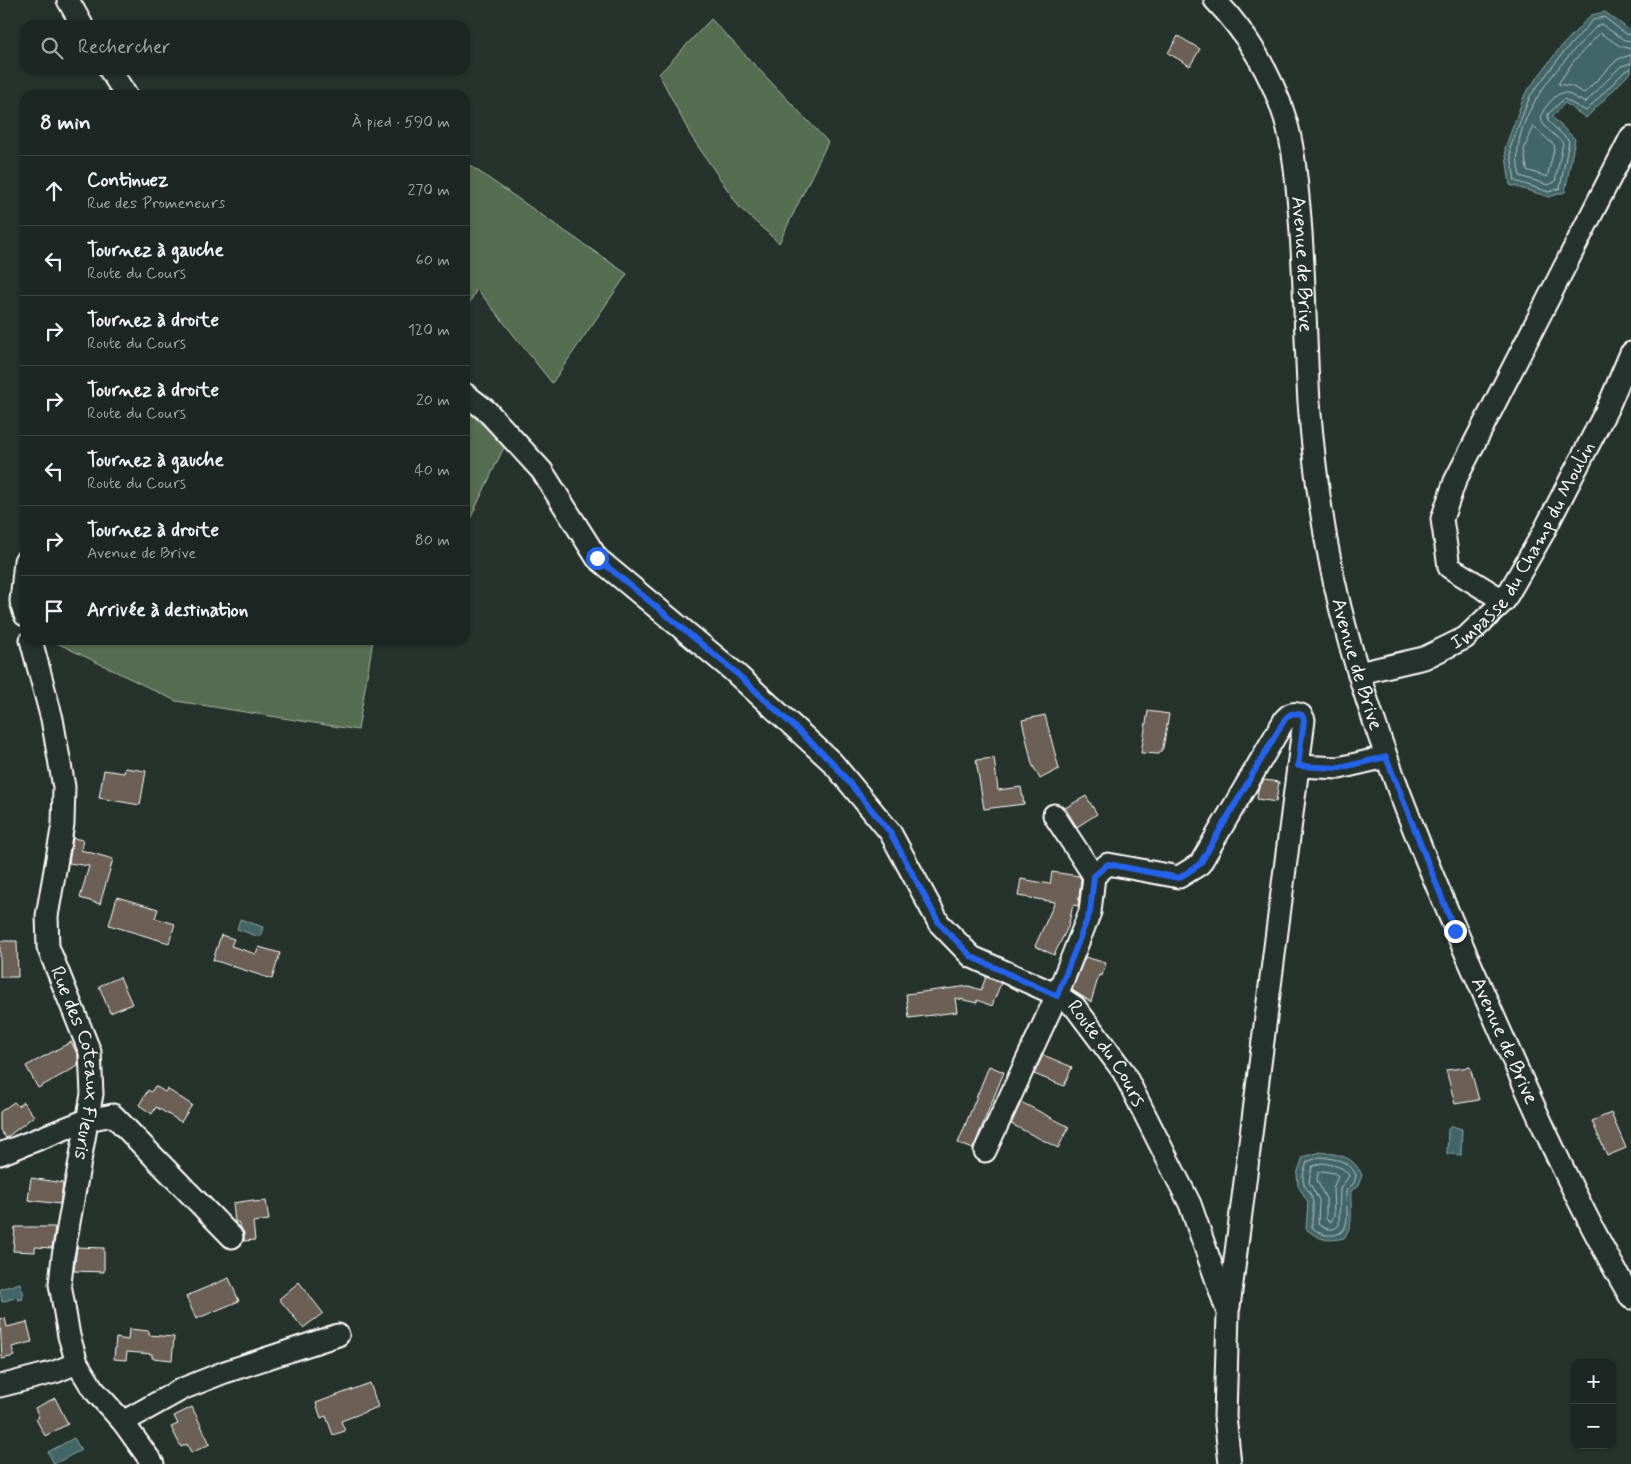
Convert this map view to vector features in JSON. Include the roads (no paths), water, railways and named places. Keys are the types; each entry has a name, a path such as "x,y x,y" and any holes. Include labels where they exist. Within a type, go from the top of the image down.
{"street":[{"path":"68,0 79,20"},
{"name":"Avenue de Brive","path":"1215,0 1227,12 1253,49 1271,81 1286,119 1295,163 1304,266 1309,401 1315,458 1339,601 1370,716 1451,922 1511,1057 1595,1236 1631,1298"},
{"path":"110,75 110,90"},
{"path":"113,75 123,90"},
{"path":"1504,601 1449,568 1442,519 1455,481 1631,137"},
{"name":"Impasse du Champ du Moulin","path":"1359,673 1424,658 1465,638 1504,601 1542,535 1603,415 1631,353"},
{"path":"470,398 487,411 542,471 597,558 733,670 832,762 890,832 939,923 972,957 1057,996 985,1151"},
{"name":"Rue des Coteaux Fleuris","path":"33,645 52,719 64,787 63,824 47,916 48,947 90,1052 92,1094 63,1256 60,1284 69,1336 77,1363 93,1389 123,1422 153,1464"},
{"name":"Route du Cours","path":"1228,1313 1190,1204 1123,1071 1076,1008 1057,996 1090,912 1094,876 1108,864 1179,878 1200,864 1285,719 1290,714 1297,713 1302,715 1304,720 1228,1313 1225,1416 1230,1464"},
{"path":"1298,766 1339,768 1386,757"},
{"path":"1054,815 1094,876"},
{"path":"0,1154 87,1120 113,1115 232,1237"},
{"path":"123,1422 182,1389 208,1378 338,1335"},
{"path":"0,1386 56,1372 77,1363"}],"water":[{"path":"1605,12 1631,31 1631,72 1586,118 1565,103 1552,117 1575,139 1565,192 1549,197 1510,185 1505,148 1525,94 1559,49 1591,15"},
{"path":"240,919 263,927 260,937 237,929"},
{"path":"1452,1126 1462,1129 1461,1155 1447,1154 1448,1129"},
{"path":"1321,1152 1335,1154 1350,1160 1362,1175 1358,1186 1351,1191 1351,1221 1344,1238 1324,1239 1315,1236 1306,1229 1308,1202 1298,1186 1297,1174 1303,1157"},
{"path":"20,1283 24,1295 22,1296 23,1299 18,1300 17,1297 2,1302 0,1289"},
{"path":"74,1438 81,1450 54,1464 48,1452"}]}
